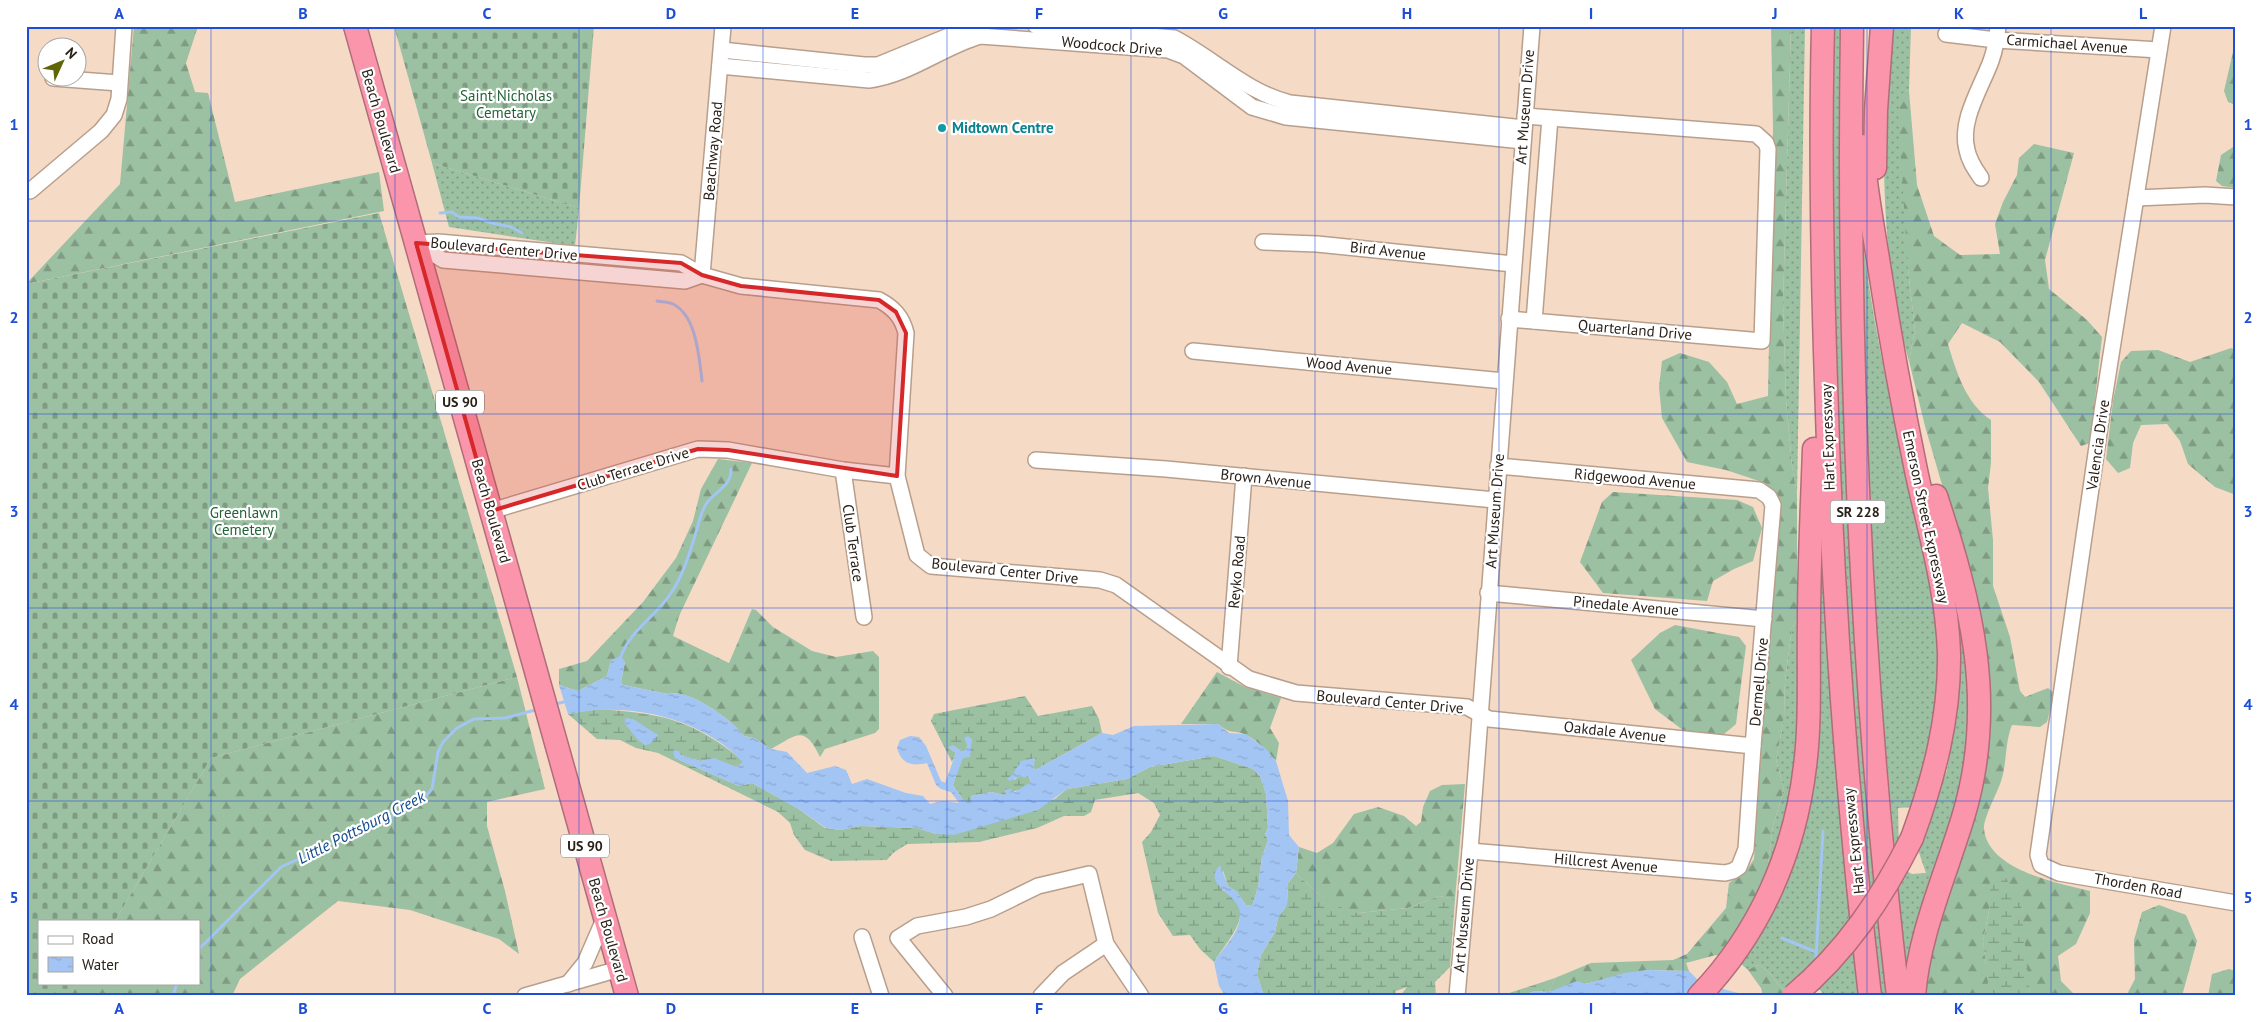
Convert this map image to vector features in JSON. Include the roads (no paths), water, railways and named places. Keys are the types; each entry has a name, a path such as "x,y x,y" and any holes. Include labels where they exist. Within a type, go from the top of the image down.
{"highway":[{"name":"Beach Boulevard","path":"354,26 627,996"},
{"name":"Hart Expressway","path":"1852,26 1850,179 1856,464 1868,676 1882,852 1898,996"},
{"name":"Emerson Street Expressway","path":"1793,996 1830,962 1851,938 1886,887 1912,838 1928,793 1940,746 1944,722 1949,654 1940,568 1895,368 1881,277 1863,150 1856,26"},
{"path":"1881,277 1875,172 1876,110 1882,26"},
{"name":"Hart Expressway","path":"1823,28 1822,263 1833,578 1847,768 1870,996"},
{"path":"1699,996 1725,966 1749,932 1762,908 1786,854 1800,798 1805,765 1809,567 1822,263"},
{"path":"1895,368 1959,571 1974,637 1979,683 1977,749 1972,784 1964,815 1926,930 1920,954 1914,996"}],"street":[{"path":"26,191 30,191 108,124 117,108 124,26"},
{"name":"Beachway Road","path":"702,275 724,26"},
{"path":"722,50 878,65 973,26"},
{"name":"Woodcock Drive","path":"1036,26 1174,38 1192,47 1251,88 1271,98 1290,103 1524,128"},
{"name":"Art Museum Drive","path":"1457,995 1470,850 1532,26"},
{"name":"Valencia Drive","path":"2041,864 2038,855 2101,422 2163,26"},
{"path":"1981,178 1971,163 1966,149 1965,132 1997,33"},
{"name":"Carmichael Avenue","path":"1946,34 1997,33 2159,50"},
{"name":"Woodcock Drive","path":"720,66 869,80 896,74 964,40 980,36 1168,50 1184,56 1252,107 1286,117 1524,128"},
{"path":"88,81 119,83"},
{"path":"1524,128 1550,118 1534,321"},
{"name":"Quarterland Drive","path":"1509,319 1762,341 1768,149 1761,137 1756,134 1550,118"},
{"path":"2136,198 2205,195 2236,197"},
{"name":"Bird Avenue","path":"1263,242 1317,244 1513,264"},
{"name":"Boulevard Center Drive","path":"416,243 443,260 685,282 702,275 741,286 879,300 896,312 903,322 906,333 897,476 913,546 922,561 931,566 1100,580 1116,585 1229,667 1249,679 1296,693 1467,707 1479,714"},
{"name":"Wood Avenue","path":"1193,352 1504,381"},
{"name":"Club Terrace Drive","path":"491,511 698,449 728,450 843,470 897,476"},
{"name":"Brown Avenue","path":"1036,460 1244,476 1496,500"},
{"name":"Ridgewood Avenue","path":"1498,466 1759,490 1769,497"},
{"name":"Club Terrace","path":"843,470 864,617"},
{"name":"Reyko Road","path":"1229,667 1244,476"},
{"name":"Dermell Drive","path":"1740,866 1746,849 1773,505 1769,497"},
{"name":"Pinedale Avenue","path":"1488,593 1764,619"},
{"name":"Oakdale Avenue","path":"1479,714 1489,719 1753,746"},
{"name":"Hillcrest Avenue","path":"1470,850 1725,873 1733,871 1740,866"},
{"name":"Thorden Road","path":"2041,864 2058,873 2236,903"},
{"path":"945,996 898,938 917,926 990,909 1038,886 1089,874 1106,944 1142,996"},
{"path":"568,984 586,963 605,917"},
{"path":"862,937 881,996"},
{"path":"1041,996 1063,973 1106,944"},
{"path":"525,996 620,969"}],"water":[{"path":"621,656 625,662 621,682 623,685 668,694 677,693 698,700 720,714 744,736 754,738 771,749 787,752 807,773 835,766 846,770 852,784 867,779 906,793 923,796 930,804 942,801 959,803 951,792 941,789 936,785 927,763 912,764 901,757 897,748 900,740 910,736 919,737 926,746 941,781 945,783 956,753 948,747 953,745 963,752 968,746 964,738 968,736 972,739 970,757 963,758 953,785 964,801 972,801 971,796 991,792 1004,795 1006,793 1004,790 1011,789 1015,792 1031,782 1028,776 1024,778 1021,776 1010,781 1007,779 1013,774 1021,761 1035,758 1033,767 1035,770 1102,733 1113,735 1134,726 1218,724 1229,733 1245,734 1265,748 1276,761 1288,801 1289,835 1299,847 1296,873 1288,883 1287,905 1278,918 1275,932 1261,955 1257,974 1264,996 1225,996 1219,986 1214,962 1234,934 1240,915 1239,907 1215,879 1215,872 1220,865 1228,886 1237,892 1246,905 1252,906 1258,887 1262,857 1268,840 1265,834 1268,828 1266,794 1260,776 1253,769 1214,756 1150,767 1127,779 1067,789 1038,810 954,835 936,834 917,828 860,826 840,830 826,828 797,808 752,783 739,786 675,758 673,752 677,749 681,755 700,761 714,758 736,767 743,762 726,746 685,724 662,716 638,712 591,710 568,714 559,685 578,691 607,676 611,660"},
{"path":"626,718 633,719 658,735 650,744 645,745 637,739 624,722"},
{"path":"1647,970 1689,971 1701,983 1749,996 1521,996 1535,991 1549,992 1577,981 1586,984 1624,973"}],"waterway":[{"path":"440,213 452,212 459,217 478,218 511,227 522,233"},
{"path":"657,301 673,304 687,318 698,350 702,381"},
{"path":"620,659 624,649 636,632 665,602 676,586 706,504 729,480 731,469"},
{"name":"Little Pottsburg Creek","path":"555,704 564,702"},
{"name":"Little Pottsburg Creek","path":"200,948 281,867 420,803 432,789 438,752 443,742 457,728 474,719 505,718 539,709"},
{"path":"1816,958 1823,831"},
{"path":"1782,938 1816,952"},
{"name":"Little Pottsburg Creek","path":"173,996 177,984"}],"place":[{"name":"Midtown Centre","path":"942,128"}],"park label":[{"name":"Saint Nicholas Cemetary","path":"506,104"},
{"name":"Greenlawn Cemetery","path":"244,522"}]}
